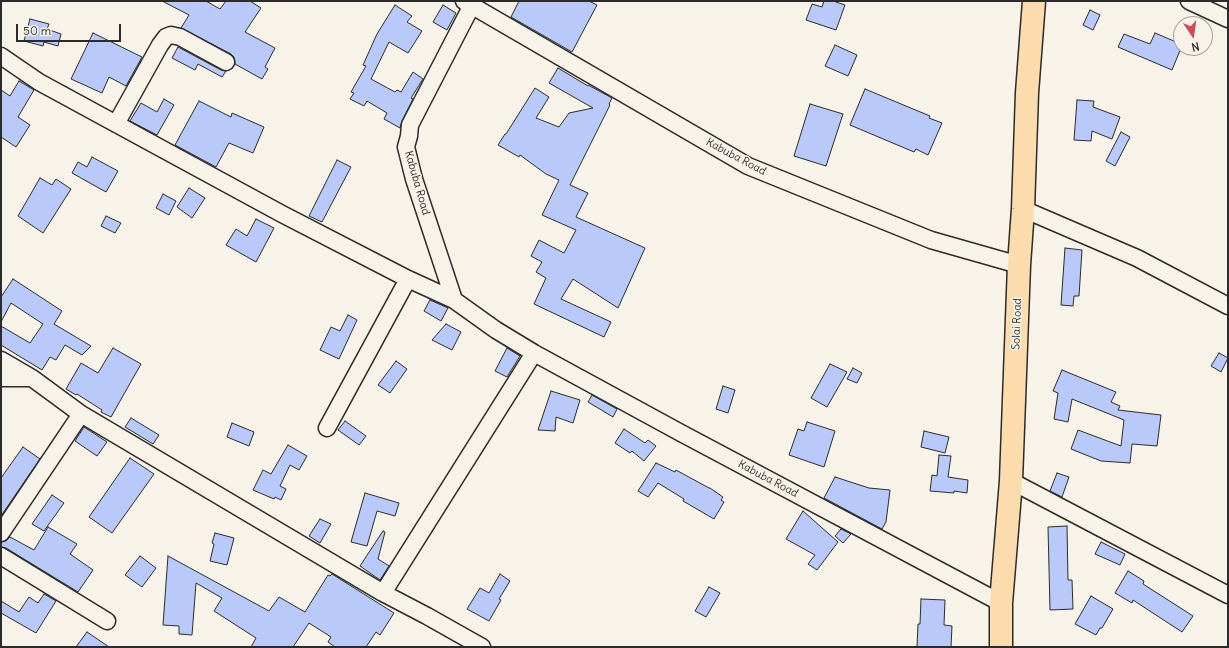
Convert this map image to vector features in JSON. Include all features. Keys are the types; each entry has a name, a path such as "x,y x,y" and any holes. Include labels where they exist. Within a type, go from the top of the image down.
{"highway":[{"name":"Solai Road","path":"1001,647 1002,603 1011,481 1027,93 1034,1"}],"street":[{"path":"1189,1 1228,19"},
{"name":"Kabuba Road","path":"454,300 414,179 406,147 410,125 468,3 748,166 931,240 1019,265"},
{"path":"116,124 166,36 171,35 180,37 226,62"},
{"name":"Kabuba Road","path":"1,56 39,82 282,214 408,279 454,300 496,330 534,353 681,433 1002,603"},
{"path":"1023,209 1137,258 1228,306"},
{"path":"327,428 408,279"},
{"path":"383,594 534,353"},
{"path":"1,360 32,378 81,414 383,594 427,616 482,647"},
{"path":"1,378 32,378"},
{"path":"1,533 81,414"},
{"path":"1011,481 1228,595"},
{"path":"1,556 108,621"}],"building":[{"path":"162,1 206,1 220,9 226,1 250,1 261,8 245,32 275,48 265,67 268,69 262,79 235,64 234,57 231,54 181,28 189,15"},
{"path":"519,1 589,1 597,5 572,52 511,17"},
{"path":"824,1 833,1 845,5 836,30 806,20 812,4 822,7"},
{"path":"395,5 412,16 407,22 422,31 408,53 389,42 371,79 395,92 397,90 401,92 413,72 423,79 411,98 413,99 400,128 384,119 387,113 367,101 364,106 350,99 354,93 351,92 366,66 363,65 377,34"},
{"path":"443,5 456,13 447,30 433,22"},
{"path":"1090,10 1100,15 1093,30 1083,25"},
{"path":"30,19 49,24 47,29 61,34 58,46 44,42 43,46 24,41"},
{"path":"93,33 142,57 126,86 109,77 102,93 71,79"},
{"path":"1155,33 1173,41 1173,56 1178,56 1172,70 1118,47 1124,34 1150,44"},
{"path":"835,45 857,55 848,76 825,66"},
{"path":"178,47 221,70 226,71 222,77 198,64 195,70 172,58"},
{"path":"558,68 612,98 609,104 610,105 570,185 588,193 576,217 645,248 618,308 573,279 561,299 611,322 604,337 534,304 546,278 536,272 542,262 531,256 539,240 564,253 576,230 542,215 559,180 546,174 520,155 519,157 498,145 535,88 549,97 536,118 559,127 569,113 593,108 549,83"},
{"path":"19,81 34,90 18,117 30,125 16,147 1,137 1,90 10,96"},
{"path":"865,89 930,116 929,118 942,123 928,155 916,149 914,152 850,125"},
{"path":"164,99 174,105 157,135 130,121 141,103 157,112"},
{"path":"1077,100 1094,101 1093,107 1120,117 1112,139 1092,131 1091,141 1074,140"},
{"path":"199,101 231,117 232,113 264,127 253,153 229,143 216,167 175,145"},
{"path":"810,104 843,114 826,166 794,156"},
{"path":"1121,132 1130,137 1115,166 1106,161"},
{"path":"92,157 118,171 106,192 72,173 78,162 87,167"},
{"path":"337,160 351,167 322,222 309,216"},
{"path":"40,178 52,185 56,179 71,189 43,233 18,216"},
{"path":"189,188 205,198 192,218 177,207"},
{"path":"163,194 176,201 169,215 156,208"},
{"path":"106,216 121,223 115,233 101,226"},
{"path":"256,219 274,228 256,262 226,245 236,229 247,236"},
{"path":"1065,248 1082,250 1079,296 1074,296 1073,306 1061,305"},
{"path":"13,279 62,311 54,324 91,346 82,355 65,345 56,360 50,357 42,370 1,345 1,326 30,343 43,324 11,303 1,322 1,297"},
{"path":"430,300 448,308 441,321 424,311"},
{"path":"348,315 357,320 339,359 320,350 331,327 340,331"},
{"path":"446,324 461,332 452,350 432,340"},
{"path":"113,348 141,364 111,417 101,412 102,410 77,394 76,395 66,389 81,363 98,373"},
{"path":"507,348 520,356 507,377 495,371"},
{"path":"1219,353 1228,358 1221,372 1211,366"},
{"path":"396,361 407,369 390,393 378,385"},
{"path":"830,364 847,372 827,407 811,398"},
{"path":"853,368 862,373 857,383 847,379"},
{"path":"1062,370 1116,392 1111,402 1120,406 1118,410 1161,415 1157,446 1132,444 1130,463 1101,461 1071,449 1078,430 1121,446 1124,420 1072,399 1068,422 1054,419 1058,393 1053,391"},
{"path":"723,386 735,390 728,413 716,409"},
{"path":"551,391 580,400 573,423 556,417 555,431 538,430"},
{"path":"592,395 617,409 613,417 588,402"},
{"path":"131,418 159,435 153,444 125,427"},
{"path":"345,421 366,436 359,445 338,430"},
{"path":"807,422 835,431 824,467 789,455 798,429 804,431"},
{"path":"232,423 254,432 249,446 227,437"},
{"path":"84,427 107,442 97,456 75,441"},
{"path":"624,429 645,443 648,440 656,446 644,461 632,451 630,453 615,443"},
{"path":"924,431 949,437 945,453 921,447"},
{"path":"288,445 307,456 299,470 290,465 280,486 286,489 281,500 275,497 274,499 253,490 263,470 271,474"},
{"path":"23,447 40,459 1,516 1,478"},
{"path":"939,455 951,456 948,477 968,480 967,493 954,491 954,493 930,491 932,475 937,476"},
{"path":"130,458 154,474 112,533 89,517"},
{"path":"656,463 675,472 676,470 710,488 723,497 721,500 724,502 714,519 683,501 684,499 658,483 648,497 638,491"},
{"path":"1057,473 1069,477 1062,497 1050,491"},
{"path":"835,477 869,488 890,490 886,522 882,529 824,498"},
{"path":"365,493 399,503 395,516 377,511 367,546 351,542"},
{"path":"52,495 64,503 44,531 32,524"},
{"path":"803,511 838,542 817,570 808,564 815,555 786,539"},
{"path":"320,519 331,524 320,543 309,536"},
{"path":"1067,526 1068,580 1072,580 1073,609 1050,610 1048,527"},
{"path":"48,527 77,544 70,554 93,570 78,592 6,548 1,547 1,542 6,541 10,537 34,550"},
{"path":"841,529 851,534 843,543 835,536"},
{"path":"383,531 385,532 378,559 389,566 380,580 360,566"},
{"path":"215,533 234,538 227,565 210,561"},
{"path":"1101,542 1125,554 1120,565 1095,554"},
{"path":"140,556 156,568 142,587 125,575"},
{"path":"168,556 269,611 279,597 305,612 328,575 330,576 332,574 394,613 380,635 376,632 366,647 335,647 328,642 331,637 309,623 293,647 251,647 256,638 214,611 222,598 196,583 192,635 179,634 179,626 163,625"},
{"path":"1128,571 1144,581 1143,584 1193,616 1182,632 1133,600 1132,603 1115,593"},
{"path":"500,574 510,581 499,599 501,600 489,621 467,609 480,588 489,593"},
{"path":"709,587 720,593 706,617 695,611"},
{"path":"44,594 56,601 36,633 1,613 1,601 19,612 29,597 38,603"},
{"path":"1091,596 1113,609 1096,635 1075,624"},
{"path":"921,599 945,600 944,625 952,626 951,647 917,647"},
{"path":"87,632 109,647 76,647"}]}
